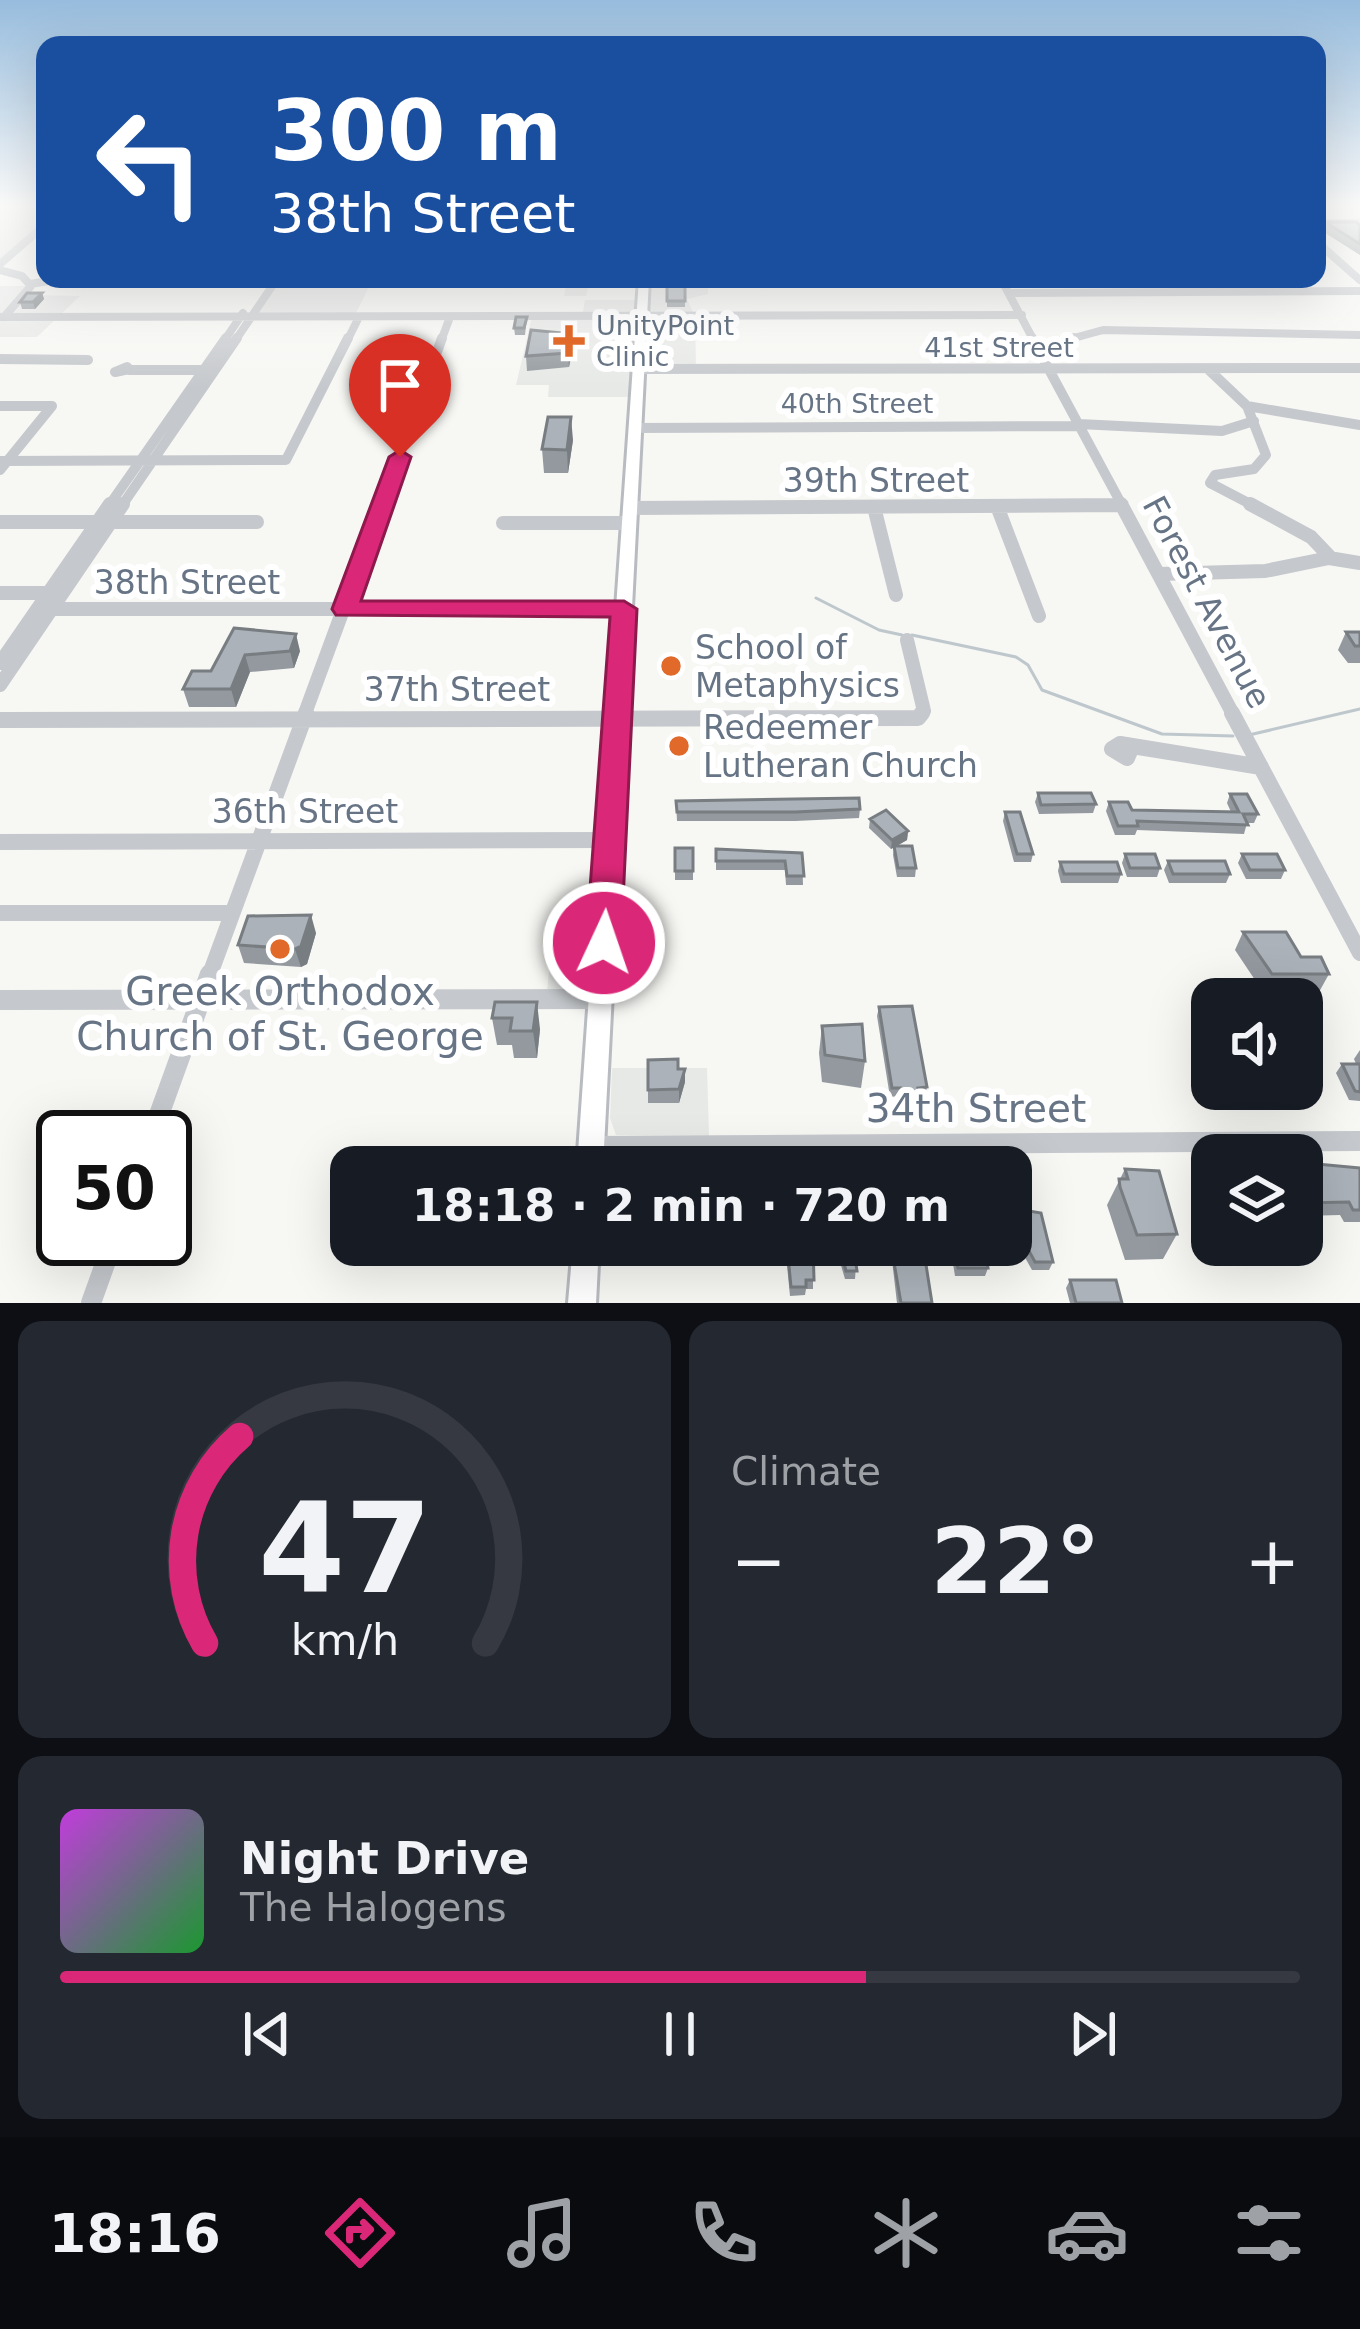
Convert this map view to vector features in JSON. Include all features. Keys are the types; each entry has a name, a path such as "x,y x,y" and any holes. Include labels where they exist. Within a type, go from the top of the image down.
{"main road":[{"path":"592,1146 643,288"},
{"path":"582,1303 585,1266"}],"street":[{"path":"0,267 20,274 30,284"},
{"path":"1,318 36,283"},
{"path":"1,676 261,288"},
{"path":"245,317 269,288"},
{"name":"Forest Avenue","path":"1006,288 1360,953"},
{"path":"1009,293 1360,291"},
{"path":"1,318 1022,315"},
{"path":"3,464 275,461 292,456 359,317"},
{"path":"161,1110 451,317"},
{"path":"1039,347 1103,330 1360,335"},
{"path":"0,359 88,360"},
{"path":"1204,368 1247,406 1264,460 1253,469 1211,476 1210,483 1311,537 1331,558"},
{"name":"41st Street","path":"638,370 1360,368"},
{"path":"129,370 209,370"},
{"path":"0,406 52,406 3,464"},
{"path":"1247,406 1360,425"},
{"name":"40th Street","path":"634,428 1080,425 1231,431 1254,422"},
{"path":"997,506 1039,616"},
{"name":"39th Street","path":"502,523 874,507 1122,506"},
{"path":"874,507 896,596"},
{"path":"0,522 257,522"},
{"path":"1159,574 1265,571 1331,558 1360,563"},
{"name":"38th Street","path":"0,593 56,593"},
{"path":"1,676 22,633 45,609"},
{"name":"38th Street","path":"45,609 624,609"},
{"path":"0,633 22,633"},
{"name":"37th Street","path":"0,720 914,718 924,711 907,640"},
{"path":"1131,748 1258,761"},
{"name":"36th Street","path":"0,842 610,840"},
{"path":"0,913 232,913"},
{"path":"0,1000 600,999"},
{"name":"34th Street","path":"1032,1148 1360,1141"},
{"path":"91,1303 104,1266"}],"shaded area":[{"path":"0,286 31,286 28,295 80,296 37,337 0,337"},
{"path":"270,288 368,288 354,317 251,317"},
{"path":"566,288 588,288 586,296 564,296"},
{"path":"643,288 708,288 708,294 687,299 695,317 696,369 639,370 637,397 548,397 549,385 516,385 532,317 582,317 585,300 642,300"},
{"path":"555,912 592,912 586,977 579,991 547,992"},
{"path":"612,1068 707,1068 709,1136 616,1135 610,1118"}],"building":[{"path":"667,288 685,288 685,301 667,301"},
{"path":"27,293 42,293 33,302 20,302"},
{"path":"516,317 527,317 524,328 514,328"},
{"path":"531,330 573,334 568,353 526,356"},
{"path":"548,417 571,417 567,450 542,449"},
{"path":"234,628 296,634 290,651 245,655 231,689 183,689 192,671 211,671"},
{"path":"1346,632 1360,632 1360,646 1355,646"},
{"path":"1038,793 1091,793 1096,804 1041,805"},
{"path":"1230,794 1247,794 1258,814 1243,814 1248,825 1137,821 1138,826 1118,826 1109,802 1128,802 1132,810 1239,812"},
{"path":"859,798 860,809 795,812 677,812 676,801"},
{"path":"886,810 908,831 892,840 870,819"},
{"path":"1005,812 1020,812 1033,854 1017,854"},
{"path":"894,846 912,846 916,868 898,868"},
{"path":"675,848 693,848 693,871 675,871"},
{"path":"716,849 802,853 804,876 787,876 785,861 716,861"},
{"path":"1125,854 1155,854 1160,868 1130,868"},
{"path":"1242,854 1277,854 1285,870 1250,870"},
{"path":"1168,861 1225,861 1230,874 1173,874"},
{"path":"1060,862 1117,862 1121,874 1064,874"},
{"path":"311,915 301,946 295,949 238,945 248,916"},
{"path":"559,923 582,923 577,934 558,934"},
{"path":"1243,932 1286,932 1301,957 1321,957 1329,974 1272,974"},
{"path":"495,1002 537,1002 533,1031 510,1031 512,1018 492,1018"},
{"path":"912,1006 927,1087 918,1088 920,1095 902,1095 901,1088 892,1088 879,1007"},
{"path":"862,1024 865,1061 825,1055 822,1026"},
{"path":"678,1059 678,1069 685,1069 679,1089 648,1090 648,1060"},
{"path":"1342,1064 1360,1064 1360,1092 1355,1091"},
{"path":"1323,1165 1360,1168 1360,1210 1353,1210 1349,1202 1323,1203"},
{"path":"1125,1169 1159,1171 1177,1234 1137,1235 1120,1187 1119,1179 1128,1179"},
{"path":"1032,1212 1041,1213 1053,1262 1035,1262"},
{"path":"789,1266 814,1266 814,1280 806,1280 806,1287 791,1287"},
{"path":"895,1266 926,1266 932,1303 901,1303"},
{"path":"1070,1280 1116,1280 1122,1303 1076,1303"}],"waterway":[{"path":"816,598 879,630 902,635"},
{"path":"912,635 1016,657 1028,665 1042,690 1162,734 1233,736"},
{"path":"1249,735 1360,709"}],"place":[{"name":"UnityPoint Clinic","path":"569,341"},
{"name":"School of Metaphysics","path":"671,666"},
{"name":"Redeemer Lutheran Church","path":"679,746"},
{"name":"Greek Orthodox Church of St. George","path":"280,949"}],"route":[{"path":"400,457 345,609 624,609 604,943"}]}
